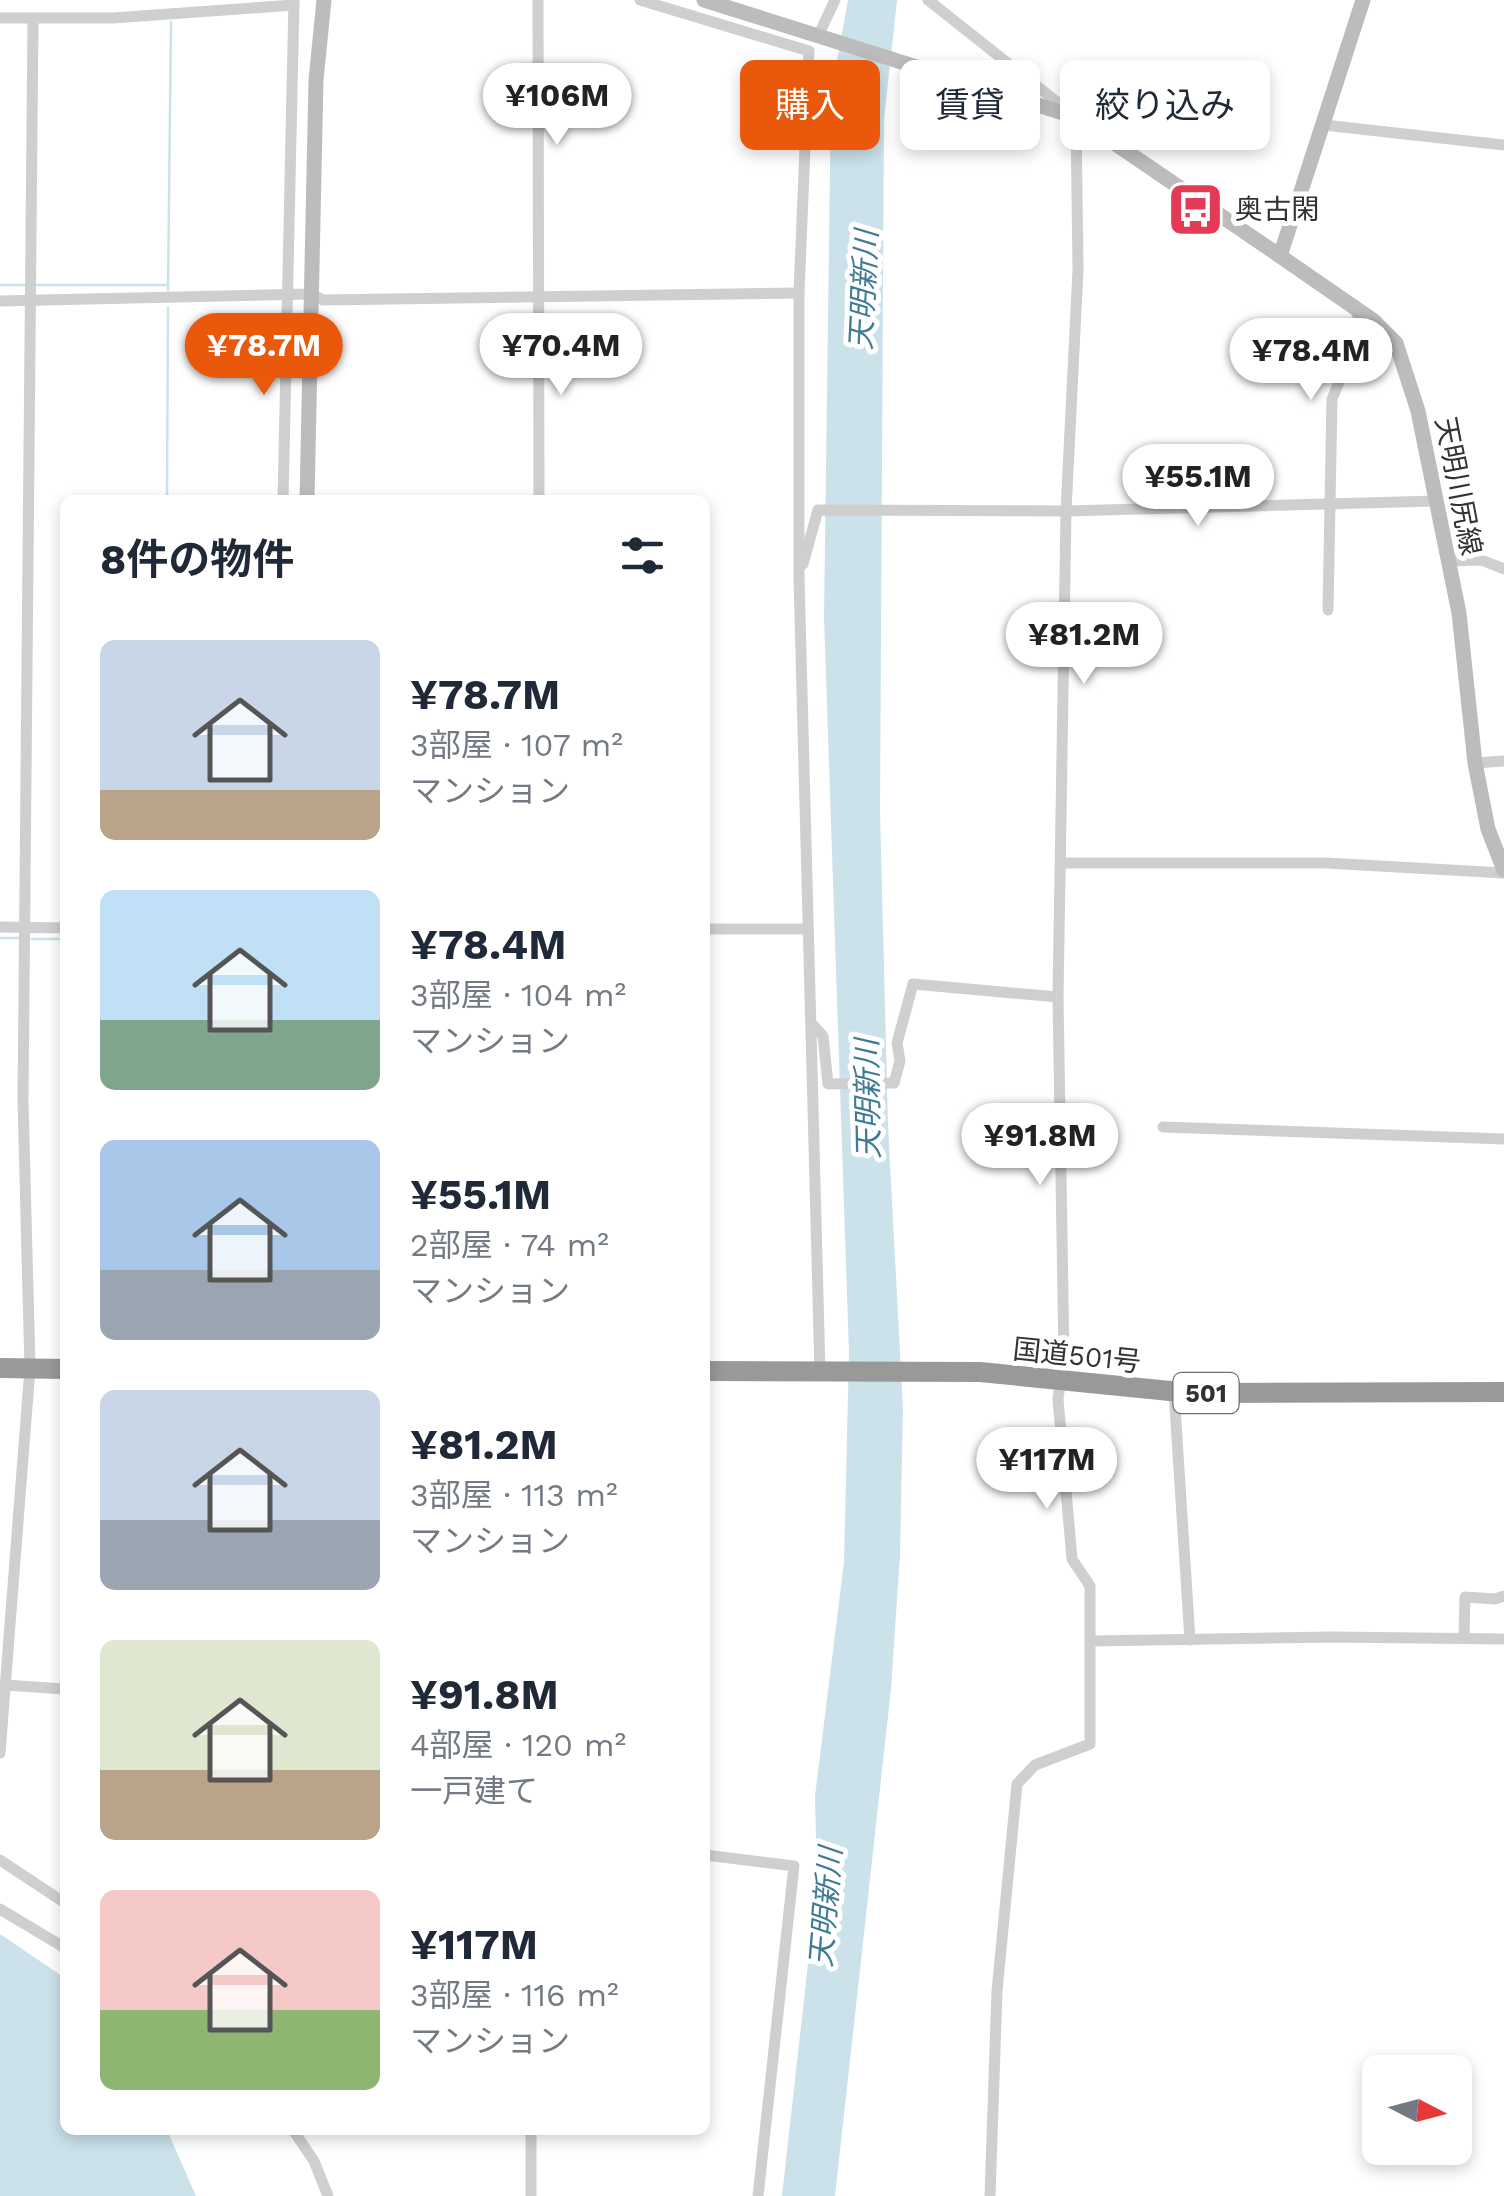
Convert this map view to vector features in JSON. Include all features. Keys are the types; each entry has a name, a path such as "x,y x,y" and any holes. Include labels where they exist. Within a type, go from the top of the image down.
{"highway":[{"path":"0,1368 60,1368"},
{"name":"国道501号","path":"710,1371 910,1371 1174,1392 1504,1392"}],"street":[{"path":"307,495 316,80 324,0"},
{"path":"538,0 540,495"},
{"path":"640,0 808,52 799,292 799,578 806,929 825,1372"},
{"name":"天明川尻線","path":"704,0 1060,112"},
{"path":"824,38 835,0"},
{"path":"928,0 1060,104"},
{"path":"1280,256 1363,0"},
{"path":"0,18 113,18 294,3 283,495"},
{"path":"0,1753 30,1368 23,1101 33,19"},
{"path":"1324,125 1504,145"},
{"path":"990,2196 998,1991 1017,1784 1035,1765 1090,1744 1090,1586 1072,1559 1058,1399 1064,1356 1058,997 1066,511 1078,270 1076,150"},
{"name":"天明川尻線","path":"1128,150 1359,309 1396,344 1418,411 1459,613 1475,763 1488,829 1504,872"},
{"path":"0,301 286,298 312,294 323,300 464,301 799,292"},
{"path":"1328,610 1332,400 1348,358 1359,309"},
{"path":"799,578 818,510 1066,511 1436,501"},
{"path":"1448,561 1481,560 1504,568"},
{"path":"1475,763 1504,761"},
{"path":"1062,863 1326,863 1504,872"},
{"path":"0,927 60,928"},
{"path":"710,929 806,929"},
{"path":"812,1024 823,1036 828,1084 894,1083 900,1061 896,1043 913,984 1058,997"},
{"path":"1163,1127 1504,1139"},
{"path":"1174,1392 1190,1640"},
{"path":"1464,1638 1465,1597 1495,1600 1504,1596"},
{"path":"1092,1642 1504,1639"},
{"path":"4,1685 60,1689"},
{"path":"710,1856 794,1866 758,2196"},
{"path":"0,1860 60,1900"},
{"path":"0,1909 60,1945"},
{"path":"296,2135 314,2161 328,2196"},
{"path":"531,2135 531,2196"}],"water":[{"name":"天明新川","path":"848,0 897,0 884,120 880,811 888,1125 903,1409 900,1555 891,1689 835,2196 782,2196 817,1883 815,1796 844,1562 849,1353 824,617 830,150 880,150 880,60 837,60"},
{"path":"0,1934 60,1975 60,2135 169,2135 196,2196 0,2196"}],"waterway":[{"path":"168,290 171,22"},
{"path":"0,285 26,285"},
{"path":"34,285 166,285"},
{"path":"167,495 168,308"},
{"path":"0,938 19,938"},
{"path":"32,939 60,939"}],"place":[{"name":"奥古閑","path":"1196,209"}]}
